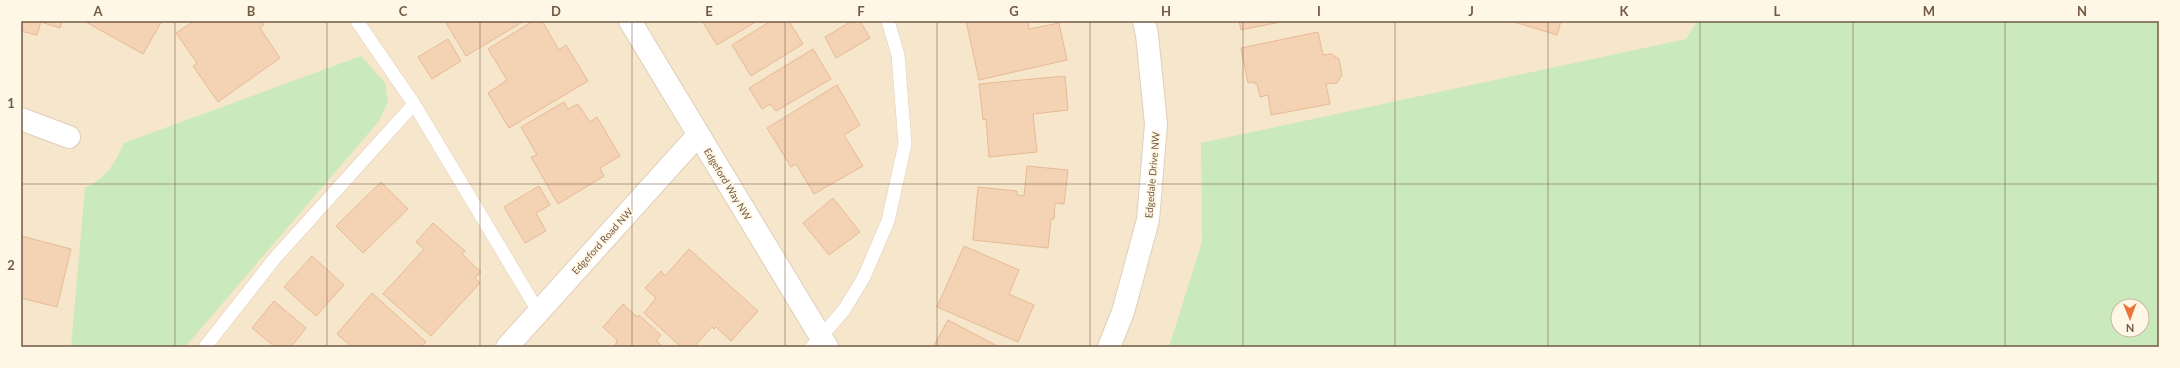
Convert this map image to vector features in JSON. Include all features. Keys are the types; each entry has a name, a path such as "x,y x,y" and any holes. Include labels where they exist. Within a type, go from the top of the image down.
{"street":[{"name":"Edgeford Way NW","path":"630,21 820,344"},
{"name":"Edgedale Drive NW","path":"1109,347 1124,312 1148,220 1156,124 1147,35 1144,21"},
{"path":"21,120 69,137"},
{"name":"Edgeford Road NW","path":"507,347 698,135"}],"lane":[{"path":"357,21 414,104 538,311"},
{"path":"820,344 844,310 867,270 888,221 905,144 898,55 888,21"},
{"path":"205,347 275,258 414,104"}],"shaded area":[{"path":"21,21 2159,21 2159,347 21,347"}],"green space":[{"path":"1697,21 2159,21 2159,347 1169,347 1202,242 1201,143 1686,39"},
{"path":"361,56 385,83 388,102 379,121 185,347 71,347 85,188 105,175 113,164 124,143"}],"building":[{"path":"21,21 62,21 60,28 41,22 37,35 21,31"},
{"path":"84,21 162,21 143,54"},
{"path":"194,21 262,21 264,25 260,28 280,58 218,102 193,66 197,63 176,33"},
{"path":"445,21 524,21 466,56"},
{"path":"533,21 542,21 559,50 566,45 588,81 509,128 488,93 507,80 488,49"},
{"path":"702,21 757,21 717,45"},
{"path":"771,21 789,21 803,44 751,76 732,45"},
{"path":"852,21 860,21 870,38 836,58 825,37"},
{"path":"966,21 1028,21 1029,29 1059,23 1067,60 979,80"},
{"path":"1239,21 1285,21 1241,30"},
{"path":"1511,21 1561,21 1557,35"},
{"path":"1318,32 1323,55 1332,54 1339,59 1342,75 1337,83 1326,84 1330,104 1271,115 1268,95 1260,97 1257,84 1255,84 1255,82 1248,83 1241,48"},
{"path":"448,39 461,61 432,79 418,57"},
{"path":"813,49 831,79 776,111 770,104 762,109 749,88"},
{"path":"1065,76 1068,110 1033,114 1037,152 989,157 986,119 983,120 979,84"},
{"path":"837,85 860,125 844,135 863,166 814,194 796,164 791,167 767,128"},
{"path":"564,102 568,109 578,104 590,122 597,117 620,156 600,168 604,176 558,204 531,157 537,155 521,127"},
{"path":"1027,166 1068,170 1064,204 1055,203 1054,219 1051,219 1048,248 973,240 978,187 1017,191 1017,195 1024,196"},
{"path":"381,182 408,209 363,253 336,226"},
{"path":"539,186 550,205 536,213 546,231 525,243 504,207"},
{"path":"833,198 860,232 829,255 803,223"},
{"path":"433,223 465,251 462,254 481,272 475,278 480,283 431,336 383,294 424,249 416,242"},
{"path":"21,236 71,249 57,307 21,298"},
{"path":"964,246 1019,270 1009,294 1034,305 1018,342 937,307"},
{"path":"689,249 758,311 731,341 716,327 714,329 712,327 694,347 681,347 644,313 656,298 645,288 661,271 665,276"},
{"path":"312,256 344,285 316,316 284,287"},
{"path":"372,293 426,342 421,347 352,347 337,334"},
{"path":"274,301 306,328 291,347 275,347 252,328"},
{"path":"623,304 637,317 639,315 661,335 656,341 664,347 615,347 617,340 603,327"},
{"path":"948,320 999,347 933,347"}]}
